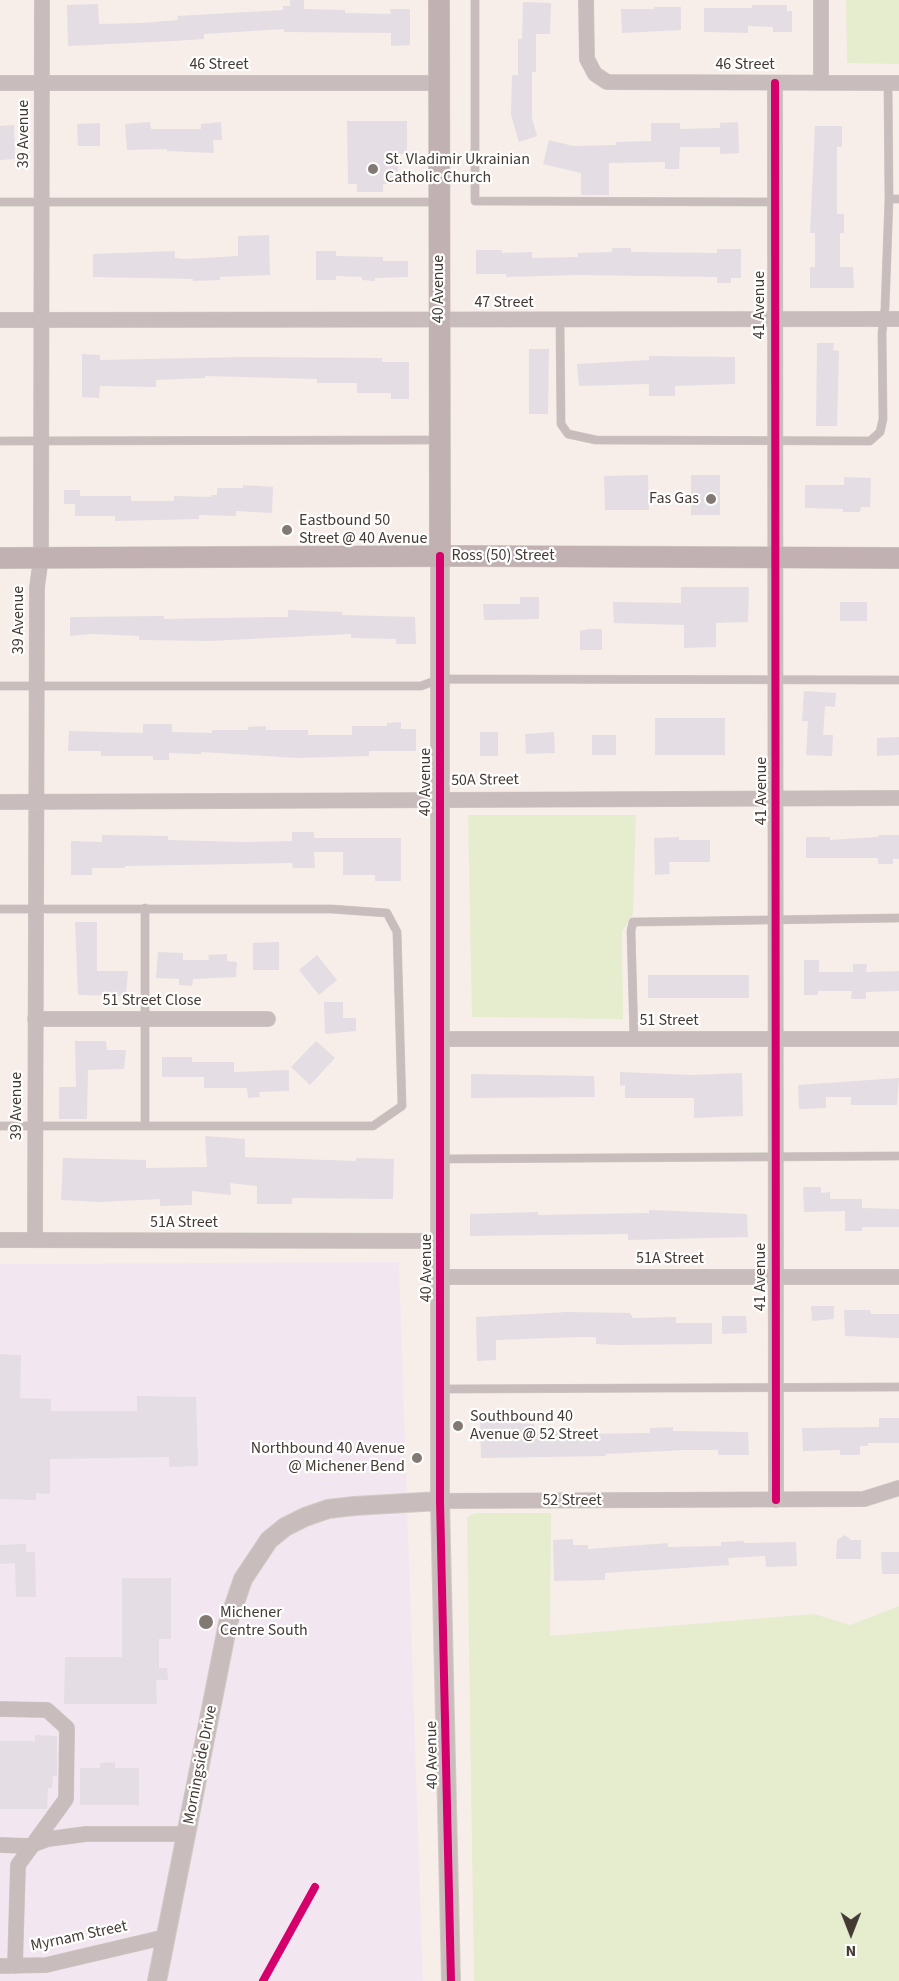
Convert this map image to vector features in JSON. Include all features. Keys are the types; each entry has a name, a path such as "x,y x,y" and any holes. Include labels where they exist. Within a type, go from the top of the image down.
{"main road":[{"name":"40 Avenue","path":"439,0 440,555"},
{"name":"Ross (50) Street","path":"0,558 440,555 899,558"}],"street":[{"name":"39 Avenue","path":"35,1240 37,686 38,575 41,558 42,0"},
{"name":"46 Street","path":"586,0 587,59 595,74 607,82 893,83"},
{"path":"821,0 821,83"},
{"name":"46 Street","path":"0,82 439,83"},
{"name":"41 Avenue","path":"775,83 773,321 776,558 776,1500"},
{"name":"47 Street","path":"0,320 891,320"},
{"name":"40 Avenue","path":"440,555 440,1501 451,1981"},
{"name":"50A Street","path":"0,802 899,798"},
{"name":"51 Street Close","path":"35,1019 268,1019"},
{"name":"51 Street","path":"440,1039 899,1039"},
{"name":"51A Street","path":"0,1240 440,1241"},
{"name":"51A Street","path":"440,1277 899,1277"},
{"name":"52 Street","path":"259,1553 285,1527 328,1509 440,1501 864,1499 899,1488"},
{"name":"Morningside Drive","path":"157,1981 228,1623 243,1579 259,1553"},
{"path":"0,1709 47,1710 67,1728 66,1799 58,1813 20,1859 8,1966"},
{"path":"0,1845 30,1845 48,1839 86,1834 187,1834"},
{"name":"Myrnam Street","path":"8,1966 46,1965 165,1937"}],"lane":[{"path":"475,0 475,201 774,202"},
{"path":"560,321 561,424 568,434 596,440 870,441 880,432 891,320 889,199 893,83"},
{"path":"889,199 899,199"},
{"path":"0,202 439,202"},
{"path":"0,441 439,440"},
{"path":"0,686 421,686 440,679 899,680"},
{"path":"145,908 145,1126"},
{"path":"0,909 331,909 387,913 397,932 402,1106 373,1126 0,1126"},
{"path":"634,1039 631,932 633,922 775,918 899,918"},
{"path":"441,1159 899,1156"},
{"path":"441,1389 899,1387"}],"shaded area":[{"name":"Michener Centre South","path":"399,1262 423,1981 0,1981 0,1264"}],"green space":[{"path":"846,0 899,0 899,64 847,63"},
{"path":"468,815 636,815 633,914 622,932 623,1019 472,1017"},
{"path":"475,1513 551,1513 550,1636 814,1614 850,1625 899,1606 899,1981 474,1981 467,1517"}],"building":[{"path":"290,0 304,0 304,9 345,10 345,13 391,14 390,9 410,9 410,45 391,46 391,33 284,32 284,29 204,34 204,39 68,46 67,5 98,4 99,24 142,23 178,20 177,16 283,10 283,6 290,6"},
{"path":"523,2 551,3 550,34 536,34 536,72 532,72 532,118 537,136 519,142 511,115 512,75 518,75 518,39 522,39"},
{"path":"752,5 787,5 787,11 792,11 792,32 773,32 773,27 748,26 748,33 704,32 704,8 752,8"},
{"path":"654,7 681,7 681,30 622,33 621,9 654,9"},
{"name":"St. Vladimir Ukrainian Catholic Church","path":"347,121 407,121 407,154 398,154 398,184 383,184 383,192 357,192 357,184 348,184"},
{"path":"150,122 151,129 201,129 201,124 221,122 222,140 213,140 214,153 167,151 167,149 127,150 125,124"},
{"path":"738,122 739,153 720,154 720,147 680,147 679,169 665,169 665,162 609,163 609,195 581,195 581,173 543,164 549,140 573,146 616,145 616,142 651,141 651,123 680,123 680,129 720,128 720,123"},
{"path":"100,123 100,146 78,146 77,124"},
{"path":"14,125 15,159 0,160 0,126"},
{"path":"815,126 842,126 842,147 837,147 837,214 844,214 844,233 840,233 840,267 853,267 854,288 810,288 810,267 815,267 815,233 810,233"},
{"path":"269,235 270,275 220,277 220,280 193,281 193,279 93,277 93,254 175,251 175,258 184,259 238,256 238,236"},
{"path":"612,248 631,248 631,252 717,253 717,249 741,249 741,278 731,278 731,283 717,283 717,277 578,275 506,277 506,274 476,274 476,250 502,250 502,253 532,252 532,258 578,257 578,253 612,252"},
{"path":"316,251 336,251 336,256 383,257 383,261 408,261 408,277 375,278 375,281 362,280 362,277 336,276 336,280 316,280"},
{"path":"817,343 834,343 833,350 839,351 837,426 816,426"},
{"path":"529,349 549,349 548,414 529,414"},
{"path":"82,354 100,355 100,360 246,357 382,358 382,362 409,362 409,399 391,399 391,393 357,393 357,383 317,383 317,379 205,376 205,378 156,380 156,387 100,386 99,398 82,397"},
{"path":"649,356 735,357 735,384 675,386 675,396 649,396 649,384 579,386 577,364 649,360"},
{"path":"648,475 649,510 605,510 604,476"},
{"path":"691,475 720,475 720,515 691,515"},
{"path":"844,477 871,478 870,507 861,507 860,512 805,508 805,485 844,485"},
{"path":"243,485 273,487 272,513 236,511 236,516 199,515 199,519 115,521 115,516 75,516 75,504 64,504 64,490 80,490 80,496 131,496 131,501 174,501 174,496 211,497 211,495 217,495 217,488 243,488"},
{"path":"681,587 749,587 748,622 716,623 716,647 684,648 684,625 614,623 613,602 681,603"},
{"path":"520,597 539,597 539,619 484,620 483,604 520,604"},
{"path":"840,602 867,602 867,621 840,621"},
{"path":"288,610 342,612 342,615 415,617 416,644 396,644 396,639 351,638 351,634 209,641 139,640 139,636 93,634 70,636 70,617 164,616 164,619 288,617"},
{"path":"602,629 602,650 580,650 580,631"},
{"path":"804,691 836,693 835,707 825,706 823,735 833,735 832,756 806,755 808,721 802,721"},
{"path":"655,718 725,718 725,755 655,755"},
{"path":"401,722 401,729 416,729 416,751 369,751 369,756 297,758 201,752 201,754 169,753 169,760 153,760 153,756 101,756 101,751 68,751 69,731 143,733 143,724 172,724 172,732 212,733 212,730 248,730 248,727 266,726 266,730 308,730 308,735 352,735 352,726 387,726 387,723"},
{"path":"480,732 498,732 498,756 480,756"},
{"path":"554,732 555,753 526,754 525,734"},
{"path":"592,735 616,735 616,755 592,755"},
{"path":"899,737 899,755 877,756 877,738"},
{"path":"292,832 314,832 314,838 401,838 401,881 375,881 375,875 343,875 343,852 314,852 315,868 293,868 292,863 125,866 125,868 92,868 92,875 71,875 71,841 102,842 102,835 168,836 168,840 292,841"},
{"path":"878,835 899,835 899,859 893,859 893,864 878,864 878,858 806,858 806,837 830,837 830,840 878,837"},
{"path":"679,837 679,840 710,840 710,862 669,862 670,874 655,875 654,838"},
{"path":"75,922 97,922 97,971 128,971 126,996 78,995"},
{"path":"279,942 279,970 253,970 253,943"},
{"path":"158,952 183,953 183,960 209,960 208,955 227,954 227,961 237,962 236,977 193,979 192,986 179,985 179,979 156,978"},
{"path":"317,955 337,980 319,995 299,970"},
{"path":"804,960 819,960 819,972 853,972 853,964 867,964 866,972 899,971 899,991 866,992 866,999 851,999 852,991 818,991 818,995 804,995"},
{"path":"648,975 749,975 749,998 648,998"},
{"path":"324,1002 343,1002 343,1018 356,1018 356,1031 325,1034"},
{"path":"75,1041 106,1041 107,1050 126,1050 124,1069 88,1070 87,1119 59,1119 59,1087 76,1087"},
{"path":"316,1041 335,1058 310,1085 291,1067"},
{"path":"162,1057 192,1057 192,1062 234,1062 234,1072 289,1070 289,1091 259,1092 260,1097 248,1098 247,1088 204,1088 204,1077 162,1077"},
{"path":"620,1072 693,1075 742,1073 743,1116 694,1118 694,1098 625,1098 625,1085 620,1086"},
{"path":"471,1074 594,1076 595,1097 471,1098"},
{"path":"899,1078 897,1105 851,1105 851,1097 826,1097 826,1108 799,1109 798,1085"},
{"path":"205,1136 245,1139 245,1157 356,1161 356,1158 394,1159 393,1199 292,1198 292,1204 257,1204 257,1186 230,1183 231,1195 192,1191 192,1205 160,1206 160,1199 100,1202 61,1200 63,1158 146,1160 146,1168 207,1167"},
{"path":"803,1187 821,1187 821,1193 830,1192 830,1199 862,1199 862,1208 899,1209 899,1227 862,1227 862,1231 845,1231 845,1211 804,1212"},
{"path":"649,1210 747,1214 748,1237 628,1240 628,1234 470,1236 470,1214 649,1213"},
{"path":"811,1306 834,1306 834,1319 812,1321"},
{"path":"844,1310 870,1310 871,1314 899,1314 899,1338 845,1336"},
{"path":"567,1312 630,1313 633,1318 676,1317 676,1323 712,1323 712,1344 596,1344 596,1337 496,1340 496,1360 477,1361 476,1317"},
{"path":"722,1316 746,1316 747,1333 722,1334"},
{"path":"0,1354 21,1355 20,1398 51,1399 51,1411 137,1411 137,1396 196,1397 198,1466 169,1467 169,1457 50,1459 50,1494 36,1493 36,1500 0,1499"},
{"path":"879,1418 899,1418 899,1443 868,1443 868,1446 860,1446 860,1455 840,1455 840,1450 803,1451 802,1428 879,1427"},
{"path":"480,1421 534,1424 535,1432 570,1432 570,1434 650,1433 650,1428 673,1427 673,1431 748,1432 749,1455 718,1455 718,1450 685,1450 605,1454 606,1456 481,1458"},
{"path":"845,1535 851,1540 861,1540 861,1559 836,1559 837,1540"},
{"path":"573,1539 573,1545 588,1545 588,1549 668,1543 668,1547 721,1546 721,1542 744,1541 744,1543 796,1542 797,1566 766,1567 765,1556 728,1558 729,1565 605,1573 605,1580 554,1581 553,1540"},
{"path":"26,1544 26,1552 35,1552 36,1597 16,1597 15,1563 0,1564 0,1545"},
{"path":"881,1552 899,1552 899,1574 882,1574"},
{"path":"122,1578 171,1578 171,1639 159,1639 159,1668 167,1668 168,1680 156,1680 157,1704 64,1704 65,1657 122,1657"},
{"path":"35,1735 57,1736 57,1776 53,1776 52,1788 48,1788 47,1809 0,1809 0,1741 35,1741"},
{"path":"115,1762 115,1768 139,1768 139,1805 80,1805 80,1768 100,1768 100,1763"}],"cycle path":[{"path":"775,83 776,1500"},
{"path":"440,556 440,1501 451,1981"},
{"path":"263,1981 315,1887"}],"place":[{"name":"St. Vladimir Ukrainian Catholic Church","path":"373,169"},
{"name":"Fas Gas","path":"711,499"},
{"name":"Eastbound 50 Street @ 40 Avenue","path":"287,530"},
{"name":"Southbound 40 Avenue @ 52 Street","path":"458,1426"},
{"name":"Northbound 40 Avenue @ Michener Bend","path":"417,1458"},
{"name":"Michener Centre South","path":"206,1622"}]}
